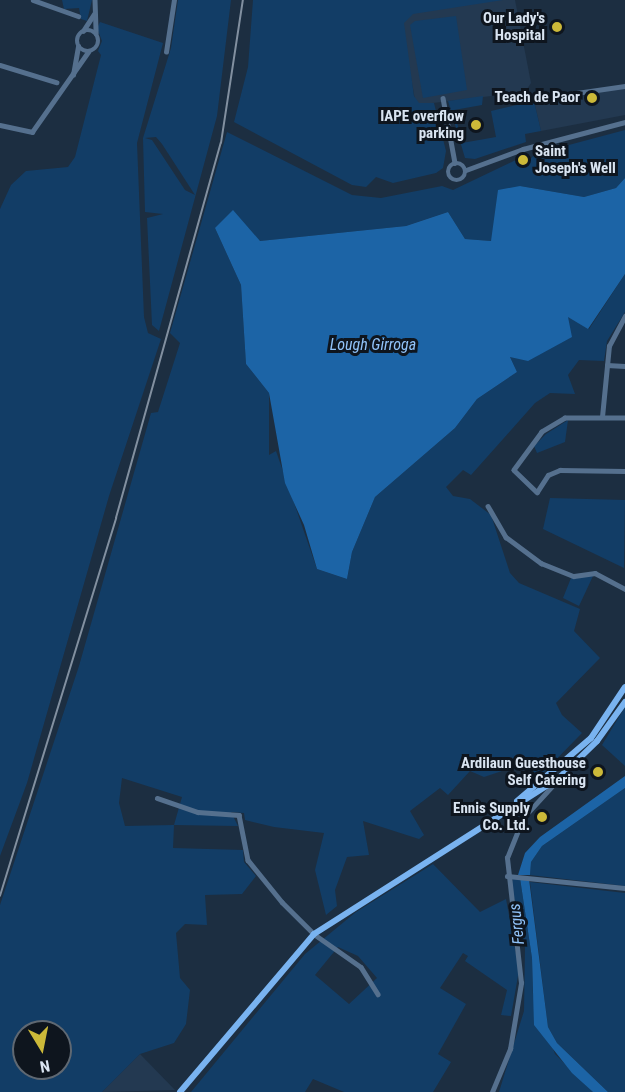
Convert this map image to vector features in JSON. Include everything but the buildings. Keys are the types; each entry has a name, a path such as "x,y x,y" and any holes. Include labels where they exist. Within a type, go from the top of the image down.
{"main road":[{"path":"530,798 591,738 625,687"},
{"path":"180,1092 314,934 558,778 597,741 625,702"}],"street":[{"path":"33,0 77,13"},
{"path":"58,8 60,0"},
{"path":"0,125 32,132 72,78 88,52 99,43 94,14 95,0"},
{"path":"166,52 174,0"},
{"path":"72,78 78,46 77,39 94,14"},
{"path":"83,31 96,33"},
{"path":"78,46 88,52"},
{"path":"0,65 56,82"},
{"path":"525,92 535,99 625,86"},
{"path":"443,98 455,163 466,170"},
{"path":"455,163 448,170 452,179 461,180 466,170 523,149 625,122"},
{"path":"602,417 609,346 625,316"},
{"path":"607,365 625,366"},
{"path":"625,418 575,416 554,423 531,445 515,474 537,492 548,475 560,470 625,471"},
{"path":"488,506 506,537 541,563 574,576 595,573 625,589"},
{"path":"157,798 198,812 238,815 248,860 282,902 314,934 361,967 378,994"},
{"path":"492,1092 510,1049 521,983 520,948 507,876 512,838 530,798"},
{"path":"507,876 625,888"}],"shaded area":[{"path":"62,0 92,0 87,21 81,19 79,8 64,9"},
{"path":"178,0 231,0 217,116 159,331 152,325 147,218 163,214 145,212 143,138 171,48","holes":["156,137 195,195 185,190 152,140 145,138"]},
{"path":"253,0 503,0 413,14 404,23 414,96 419,103 434,103 446,151 443,168 436,173 393,183 376,177 366,187 352,185 234,122 248,67"},
{"path":"487,0 515,0 531,83 525,92 416,105 399,13"},
{"path":"456,16 467,90 423,98 410,25 415,21"},
{"path":"100,22 163,43 137,143 144,317 148,333 161,339 109,496 27,783 0,856 0,209 11,185 26,171 68,167 75,157 101,55 98,51 102,41 97,28"},
{"path":"625,88 625,115 541,131 534,101"},
{"path":"483,96 482,105 454,110 462,143 496,137 491,111 534,101 541,131 525,134 526,142 475,159 465,158 448,101"},
{"path":"625,130 625,178 616,188 584,197 520,186 491,241 465,239 448,212 406,226 260,241 215,228 241,285 246,364 269,393 269,455 276,451 317,569 347,579 352,552 375,497 455,428 477,399 517,372 510,357 521,357 568,316 589,329 625,274 625,312 607,341 604,361 579,360 568,375 575,394 550,393 535,403 471,475 463,470 446,487 453,496 470,499 491,515 510,573 519,583 580,609 574,631 600,658 556,703 562,715 582,733 540,776 511,757 502,771 484,777 470,771 448,795 440,788 410,811 424,835 419,839 363,821 369,855 347,857 335,890 337,906 326,915 315,870 324,833 274,827 245,820 244,813 231,812 238,826 174,825 173,848 243,850 244,862 256,876 242,894 205,895 207,925 185,924 176,933 180,978 190,990 186,1024 174,1043 140,1054 102,1092 0,1092 0,905 79,666 151,413 158,412 180,343 170,333 227,132 352,195 381,198 442,186 453,190 520,158 526,164 535,154","holes":["122,778 182,797 174,825 125,826 119,803"]},
{"path":"568,420 565,442 537,453 534,446 546,434"},
{"path":"550,498 625,500 624,568 543,529"},
{"path":"593,576 579,606 563,598 571,578"},
{"path":"625,707 625,766 602,745"},
{"path":"625,788 625,886 530,875 531,862 542,846"},
{"path":"433,864 480,912 506,899 519,970 511,1016 501,1015 507,990 465,961 468,956 463,953 440,988 466,1004 438,1054 451,1062 433,1092 344,1092 313,1079 305,1092 191,1092 305,954 356,912","holes":["338,947 358,956 377,978 349,1004 315,975"]},
{"path":"520,878 532,958 533,995 555,1054 593,1092 499,1092 524,1011 525,948 511,884 513,879"},
{"path":"530,882 625,893 625,1092 608,1092 557,1043 548,1027"},
{"path":"140,1054 175,1090 102,1092"}],"water":[{"name":"Lough Girroga","path":"625,178 625,274 588,329 568,317 572,337 528,361 510,357 517,372 477,399 455,428 375,497 352,552 347,579 317,569 304,525 285,483 269,393 246,364 241,285 215,228 233,210 260,241 406,226 448,212 465,239 491,241 498,190 520,186 584,197 616,188"},
{"path":"625,776 625,788 542,846 531,862 530,875 518,875 525,853 540,837"},
{"path":"520,878 529,879 548,1027 557,1043 608,1092 593,1092 572,1073 534,1025 532,958"}],"railway":[{"path":"0,896 116,518 221,143 243,0"}],"place":[{"name":"Our Lady's Hospital","path":"557,27"},
{"name":"Teach de Paor","path":"592,98"},
{"name":"IAPE overflow parking","path":"476,125"},
{"name":"Saint Joseph's Well","path":"523,160"},
{"name":"Ardilaun Guesthouse Self Catering","path":"598,772"},
{"name":"Ennis Supply Co. Ltd.","path":"542,817"}],"water label":[{"name":"Fergus","path":"517,924"}]}
